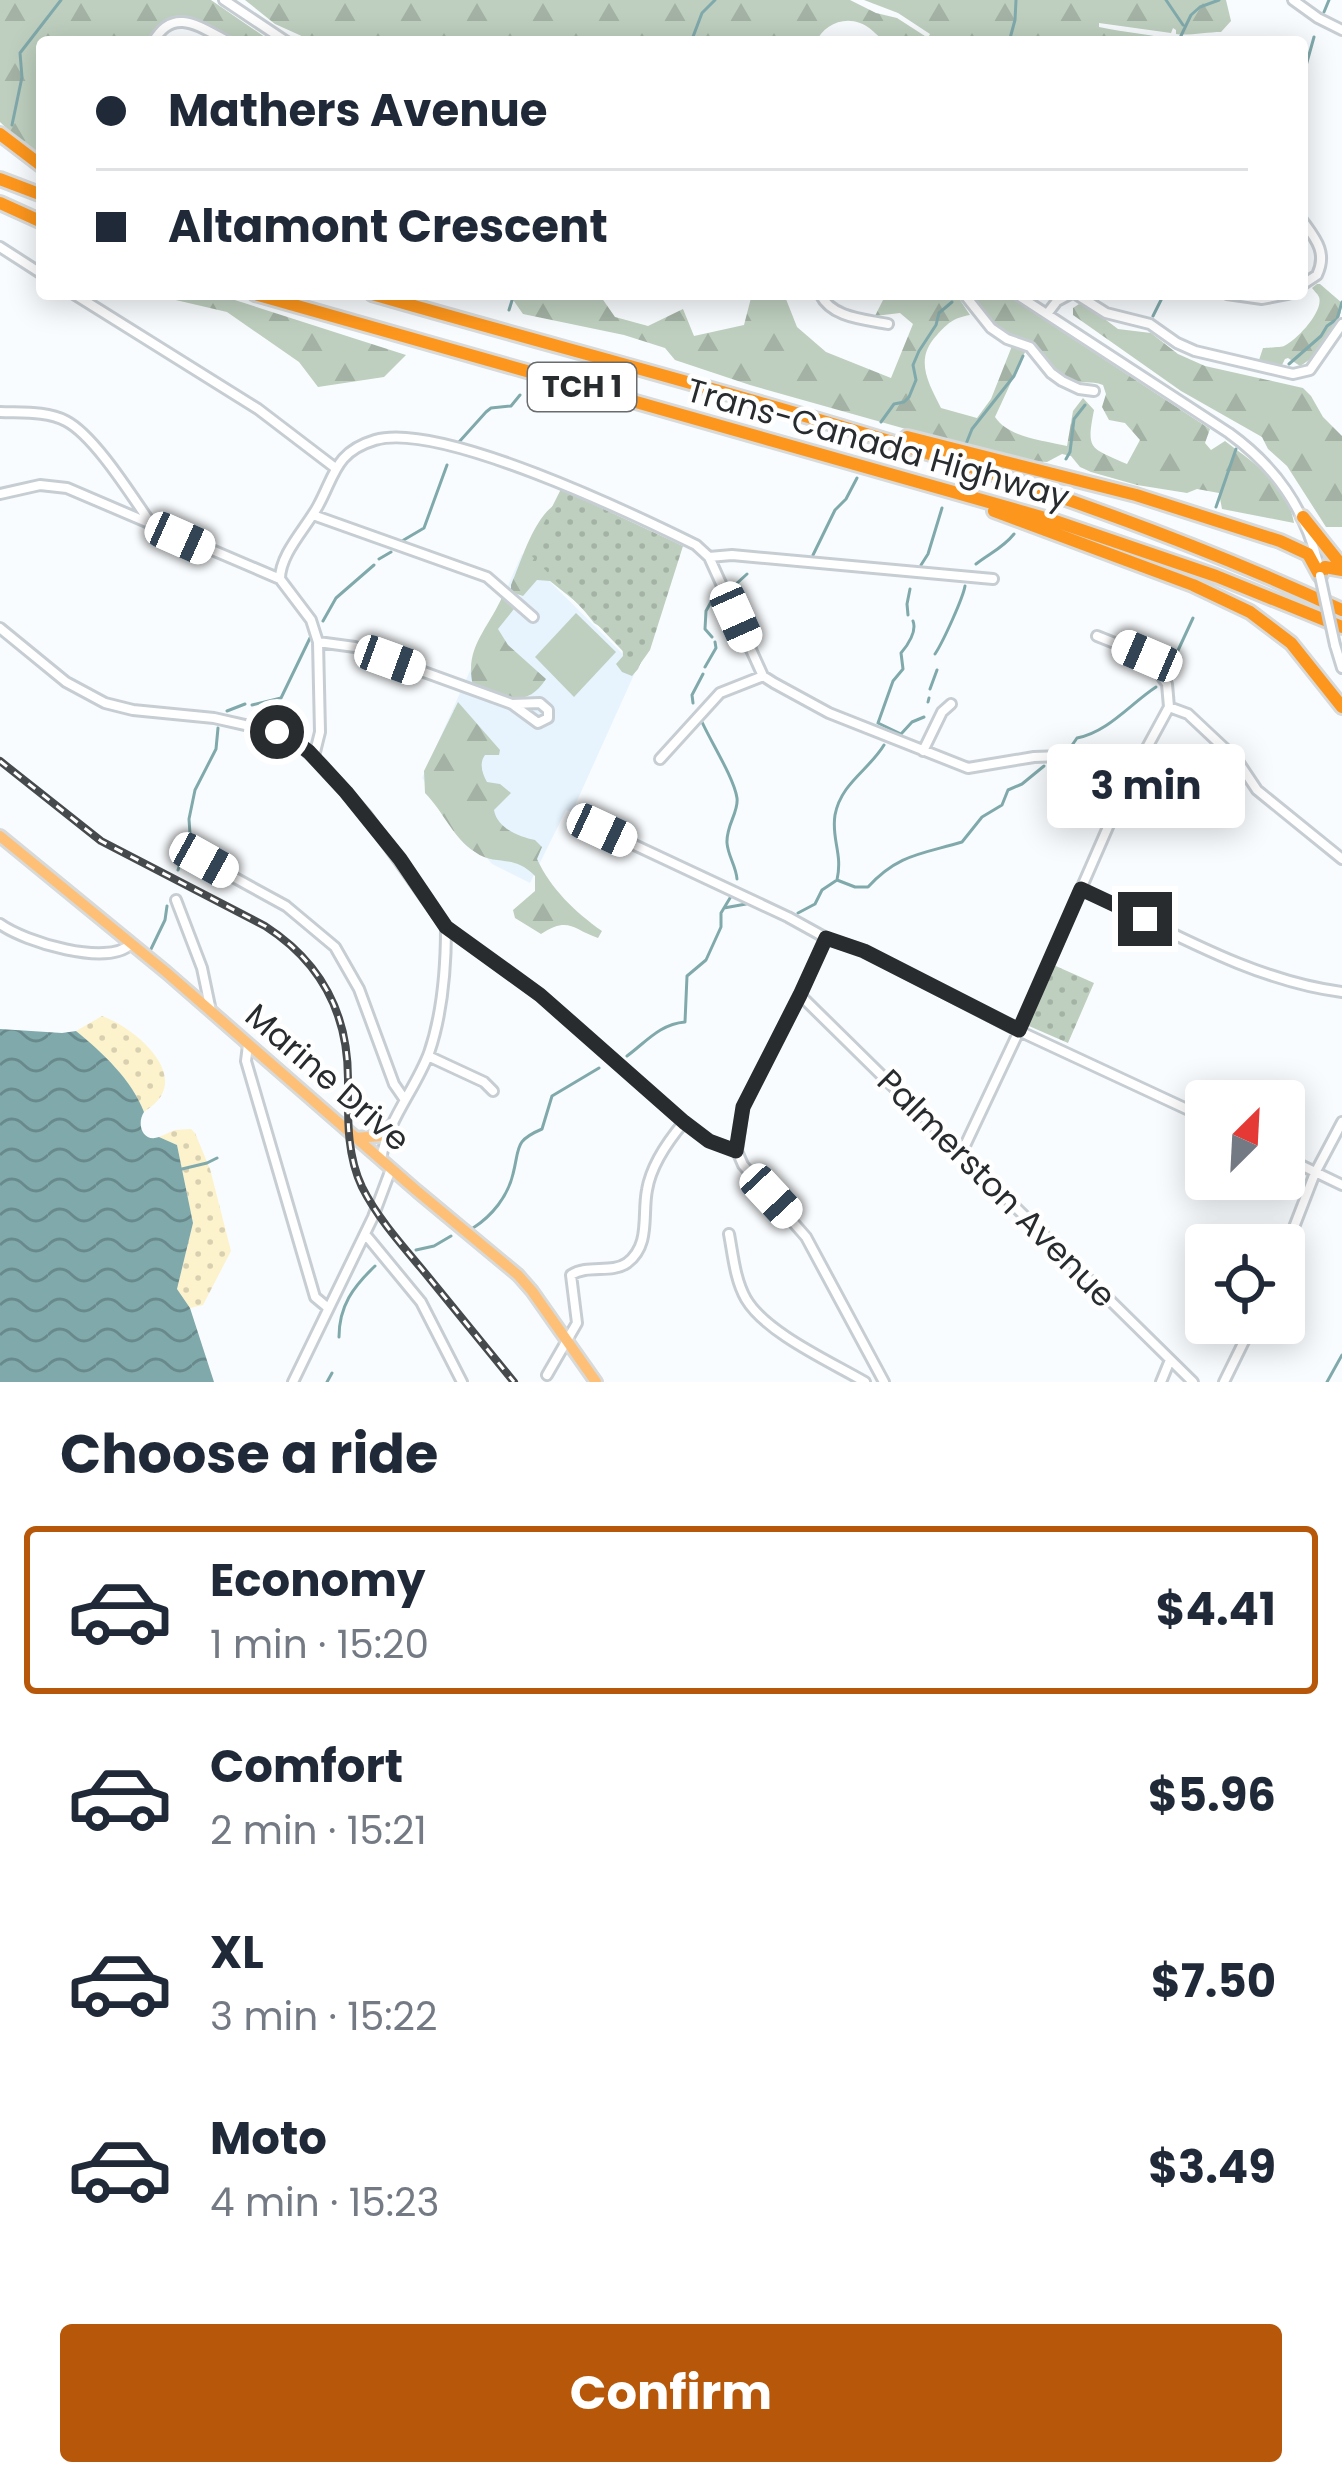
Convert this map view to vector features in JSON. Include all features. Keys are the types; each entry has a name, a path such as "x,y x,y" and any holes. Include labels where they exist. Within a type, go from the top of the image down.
{"highway":[{"path":"0,134 36,161"},
{"path":"0,179 36,193"},
{"path":"0,203 36,219"},
{"name":"Trans-Canada Highway","path":"275,300 1052,520 1257,591 1342,627"},
{"name":"Trans-Canada Highway","path":"394,300 959,462 1223,557 1342,610"},
{"path":"783,409 1136,495 1280,541 1308,554 1320,576"},
{"path":"909,480 1232,602 1291,643 1342,707"},
{"path":"1280,541 1300,538 1303,517"},
{"path":"1303,517 1342,568"},
{"path":"1320,576 1325,567 1342,568"}],"main road":[{"name":"Marine Drive","path":"0,836 518,1275 596,1382"},
{"path":"356,1138 375,1138 389,1127"}],"street":[{"path":"224,0 278,36"},
{"path":"1293,0 1342,30"},
{"path":"157,36 163,27 180,22 217,36"},
{"path":"1308,228 1322,255 1317,275 1308,281"},
{"path":"0,248 36,270"},
{"path":"84,300 258,409 334,467"},
{"path":"823,300 836,312 888,324"},
{"path":"969,300 991,328 1030,346 1062,381 1094,391"},
{"path":"1025,300 1254,452 1283,484 1303,517 1342,668"},
{"path":"1047,314 1059,300"},
{"path":"1083,300 1106,313 1150,325 1196,351 1292,374 1310,370 1342,323"},
{"path":"0,412 50,416 71,424 152,525"},
{"path":"314,756 320,732 318,642 311,620 279,573 314,514 334,467 374,440 404,438 537,473 696,545 709,557 763,676 829,713 968,768 1062,756 1125,788"},
{"path":"0,494 40,485 67,488 280,579"},
{"path":"314,514 487,577 533,617"},
{"path":"709,557 732,555 992,579"},
{"path":"0,628 66,682 105,704 214,718 287,736 314,756 367,816 446,927 540,995 684,1122 709,1141 736,1151"},
{"path":"961,1154 1125,788 1169,706 1167,684 1147,656 1097,636"},
{"path":"318,642 346,645 512,704"},
{"path":"660,759 720,693 763,676"},
{"path":"923,752 942,712 951,704"},
{"path":"1169,706 1188,714 1237,760 1257,790 1342,859"},
{"path":"596,826 1185,1108"},
{"path":"204,860 286,906 334,947 359,989 404,1100"},
{"path":"1081,889 1247,967 1342,992"},
{"path":"176,900 202,968 212,1011"},
{"path":"0,924 23,938 68,949 117,953 130,944"},
{"path":"381,1159 389,1127 428,1056 438,1016 446,927"},
{"path":"826,938 743,1107 736,1151 742,1165 806,1237 884,1382"},
{"name":"Palmerston Avenue","path":"800,995 1193,1382"},
{"path":"248,1045 246,1061 289,1214 315,1297 328,1307"},
{"path":"428,1056 494,1091"},
{"path":"1296,1224 1342,1121"},
{"path":"547,1376 577,1323 572,1275 579,1269 617,1267 632,1258 645,1233 651,1177 684,1122"},
{"path":"293,1382 392,1168"},
{"path":"1305,1168 1342,1185"},
{"path":"365,1234 421,1303 462,1382"},
{"path":"729,1234 746,1300 767,1324 865,1382"},
{"path":"1224,1382 1244,1344"},
{"path":"1161,1382 1170,1360"}],"shaded area":[{"path":"522,554 637,668 572,812 566,810 530,883 492,864 422,778"}],"green space":[{"path":"0,0 211,0 263,36 225,36 206,27 168,22 154,36 36,36 36,155 0,122"},
{"path":"245,0 850,0 897,18 925,36 878,36 853,21 828,27 819,36 302,36 275,24"},
{"path":"864,0 1226,0 1231,21 1221,32 1186,35 1176,34 1173,28 1171,33 1099,23 1099,27 1154,36 929,36 898,13"},
{"path":"1317,284 1342,303 1328,339 1300,366 1288,358 1282,365 1259,360 1263,348 1284,346 1308,324 1319,303 1312,288"},
{"path":"176,300 235,300 406,355 384,377 318,387 299,362 227,312"},
{"path":"513,300 603,300 615,317 648,326 683,309 694,336 744,325 750,300 786,300 797,327 826,352 891,378 913,324 900,313 875,316 883,300 960,300 970,315 955,319 941,331 926,353 928,380 941,408 977,418 991,399 1012,346 1026,350 995,417 1001,424 1027,437 1067,446 1073,411 1083,398 1094,410 1094,446 1127,464 1140,440 1125,423 1109,420 1102,407 1103,385 1062,376 1035,344 997,328 974,300 1014,300 1210,429 1205,443 1211,450 1225,441 1247,458 1277,486 1294,523 1222,509 1219,493 1137,485 1091,472 1071,456 1062,454 1047,462 1016,460 750,385 675,360 665,348 624,335 523,314"},
{"path":"1079,304 1118,329 1151,333 1178,354 1205,366 1303,388 1342,436 1342,527 1326,527 1262,437 1181,391 1073,315"},
{"path":"561,489 683,546 650,650 638,667 529,553"},
{"path":"557,503 646,651 632,676 616,664 623,656 622,640 594,623 550,581 537,580 523,596 511,592 535,529"},
{"path":"503,595 514,609 498,629 508,645 546,679 522,698 473,686 475,649"},
{"path":"576,613 616,652 574,697 535,657"},
{"path":"458,702 500,750 499,755 485,755 482,765 487,782 511,793 494,810 499,822 542,847 537,859 549,880 602,931 598,938 564,925 541,934 515,918 513,910 535,891 535,876 519,865 483,856 467,846 425,793 424,771"},
{"path":"1049,963 1094,983 1068,1043 1022,1023"}],"sand":[{"path":"102,1016 135,1035 161,1066 163,1093 144,1112 124,1078 76,1031"},
{"path":"191,1129 210,1169 231,1251 203,1305 190,1308 177,1289 193,1223 177,1145 159,1137"}],"water":[{"path":"0,1029 76,1031 132,1089 144,1112 145,1135 177,1145 193,1223 177,1289 190,1308 214,1382 0,1382"}],"waterway":[{"path":"12,125 22,77 20,53 61,0"},
{"path":"693,36 702,13 715,0"},
{"path":"1011,36 1016,0"},
{"path":"1166,0 1183,25"},
{"path":"1181,36 1191,15 1219,0"},
{"path":"1324,12 1329,0"},
{"path":"1308,58 1314,37"},
{"path":"509,310 512,300"},
{"path":"1153,316 1161,300"},
{"path":"881,422 894,404 909,397 919,351 939,313 952,302"},
{"path":"1289,364 1337,319 1342,302"},
{"path":"966,444 1023,356"},
{"path":"459,442 491,408 511,406 520,395"},
{"path":"1066,459 1074,419 1085,405"},
{"path":"1216,507 1236,449"},
{"path":"402,541 424,528 447,465"},
{"path":"813,555 857,478"},
{"path":"921,565 942,508"},
{"path":"976,564 1014,534"},
{"path":"379,559 391,552"},
{"path":"323,621 336,598 374,565"},
{"path":"735,585 747,574"},
{"path":"935,654 965,586"},
{"path":"908,615 910,589"},
{"path":"711,602 705,629 712,637"},
{"path":"1168,672 1193,618"},
{"path":"913,621 913,633 901,653 903,669 893,681 878,723 901,734 924,717"},
{"path":"252,705 281,698 310,638"},
{"path":"705,667 715,642"},
{"path":"930,689 937,670"},
{"path":"693,703 703,674"},
{"path":"1068,751 1077,738 1109,724 1156,687"},
{"path":"928,702 929,698"},
{"path":"227,711 245,704"},
{"path":"702,722 737,798 727,843 737,879"},
{"path":"178,870 190,834 195,790 216,749 218,728"},
{"path":"798,913 815,904 822,890 837,880 834,824 838,804 884,745"},
{"path":"837,880 868,887 900,861 962,842 982,817 1002,805 1008,790 1044,766"},
{"path":"627,1056 661,1030 685,1022 687,976 706,960 730,898"},
{"path":"724,908 746,904"},
{"path":"151,949 167,906"},
{"path":"473,1228 503,1198 520,1146 542,1129 552,1096 599,1068"},
{"path":"182,1169 217,1158"},
{"path":"416,1250 451,1236"},
{"path":"339,1337 349,1298 375,1266"},
{"path":"1327,1382 1342,1355"},
{"path":"327,1382 332,1373"}],"railway":[{"path":"0,761 101,841 265,926 302,956 328,991 343,1032 351,1148 362,1187 389,1229 514,1382"}],"route":[{"path":"277,732 309,752 367,816 446,927 540,995 684,1122 709,1141 736,1151 743,1107 826,938 864,951 1019,1030 1081,889 1145,919"}]}
